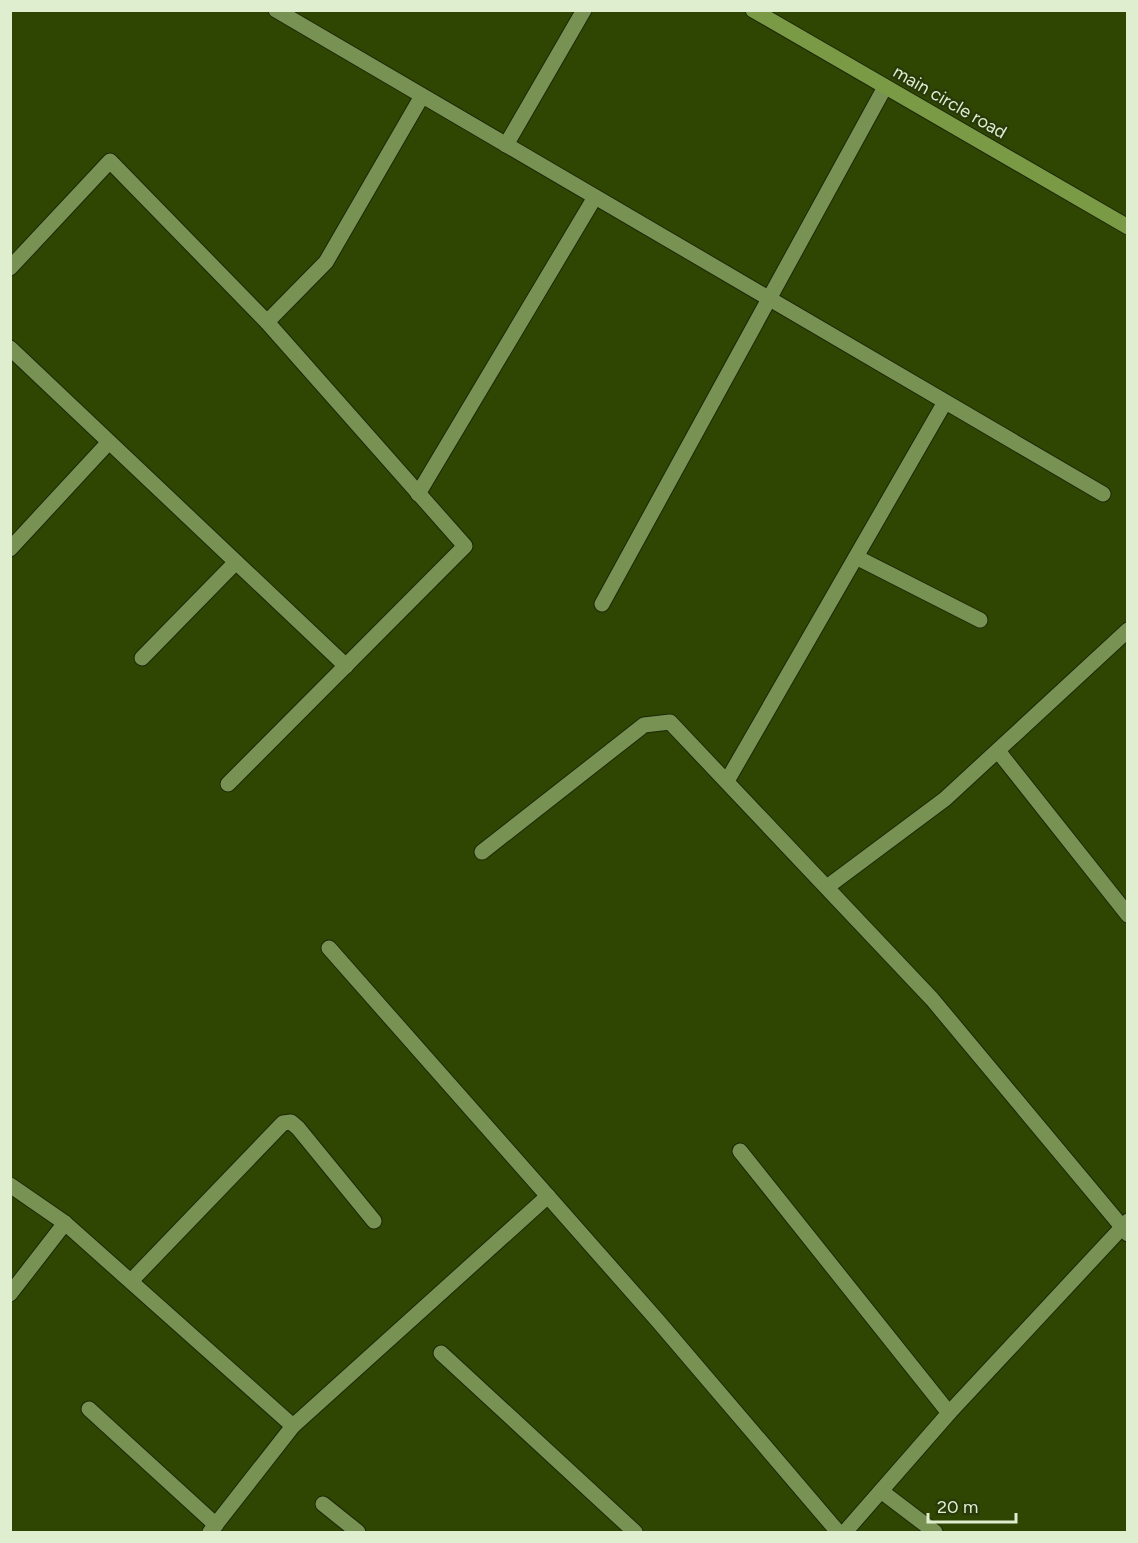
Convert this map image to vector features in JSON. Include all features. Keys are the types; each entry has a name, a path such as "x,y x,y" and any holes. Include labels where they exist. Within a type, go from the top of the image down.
{"street":[{"path":"276,10 1103,494"},
{"path":"506,145 584,10"},
{"name":"main circle road","path":"753,10 1128,227"},
{"path":"602,603 885,87"},
{"path":"267,322 326,262 422,96"},
{"path":"10,268 110,161 267,322 465,546 228,784"},
{"path":"418,494 595,197"},
{"path":"10,348 346,666"},
{"path":"727,780 945,402"},
{"path":"10,549 109,442"},
{"path":"856,557 980,620"},
{"path":"142,658 236,562"},
{"path":"827,887 945,799 1128,630"},
{"path":"482,852 644,725 670,722 932,999 1125,1227 950,1413 845,1533"},
{"path":"998,750 1128,915"},
{"path":"329,948 658,1321 838,1533"},
{"path":"131,1281 283,1123 291,1122 298,1128 374,1221"},
{"path":"740,1151 950,1413"},
{"path":"10,1185 65,1223 293,1426"},
{"path":"89,1409 213,1529 293,1426 548,1196"},
{"path":"10,1294 65,1223"},
{"path":"441,1353 635,1533"},
{"path":"881,1491 935,1533"},
{"path":"323,1504 358,1533"}]}
